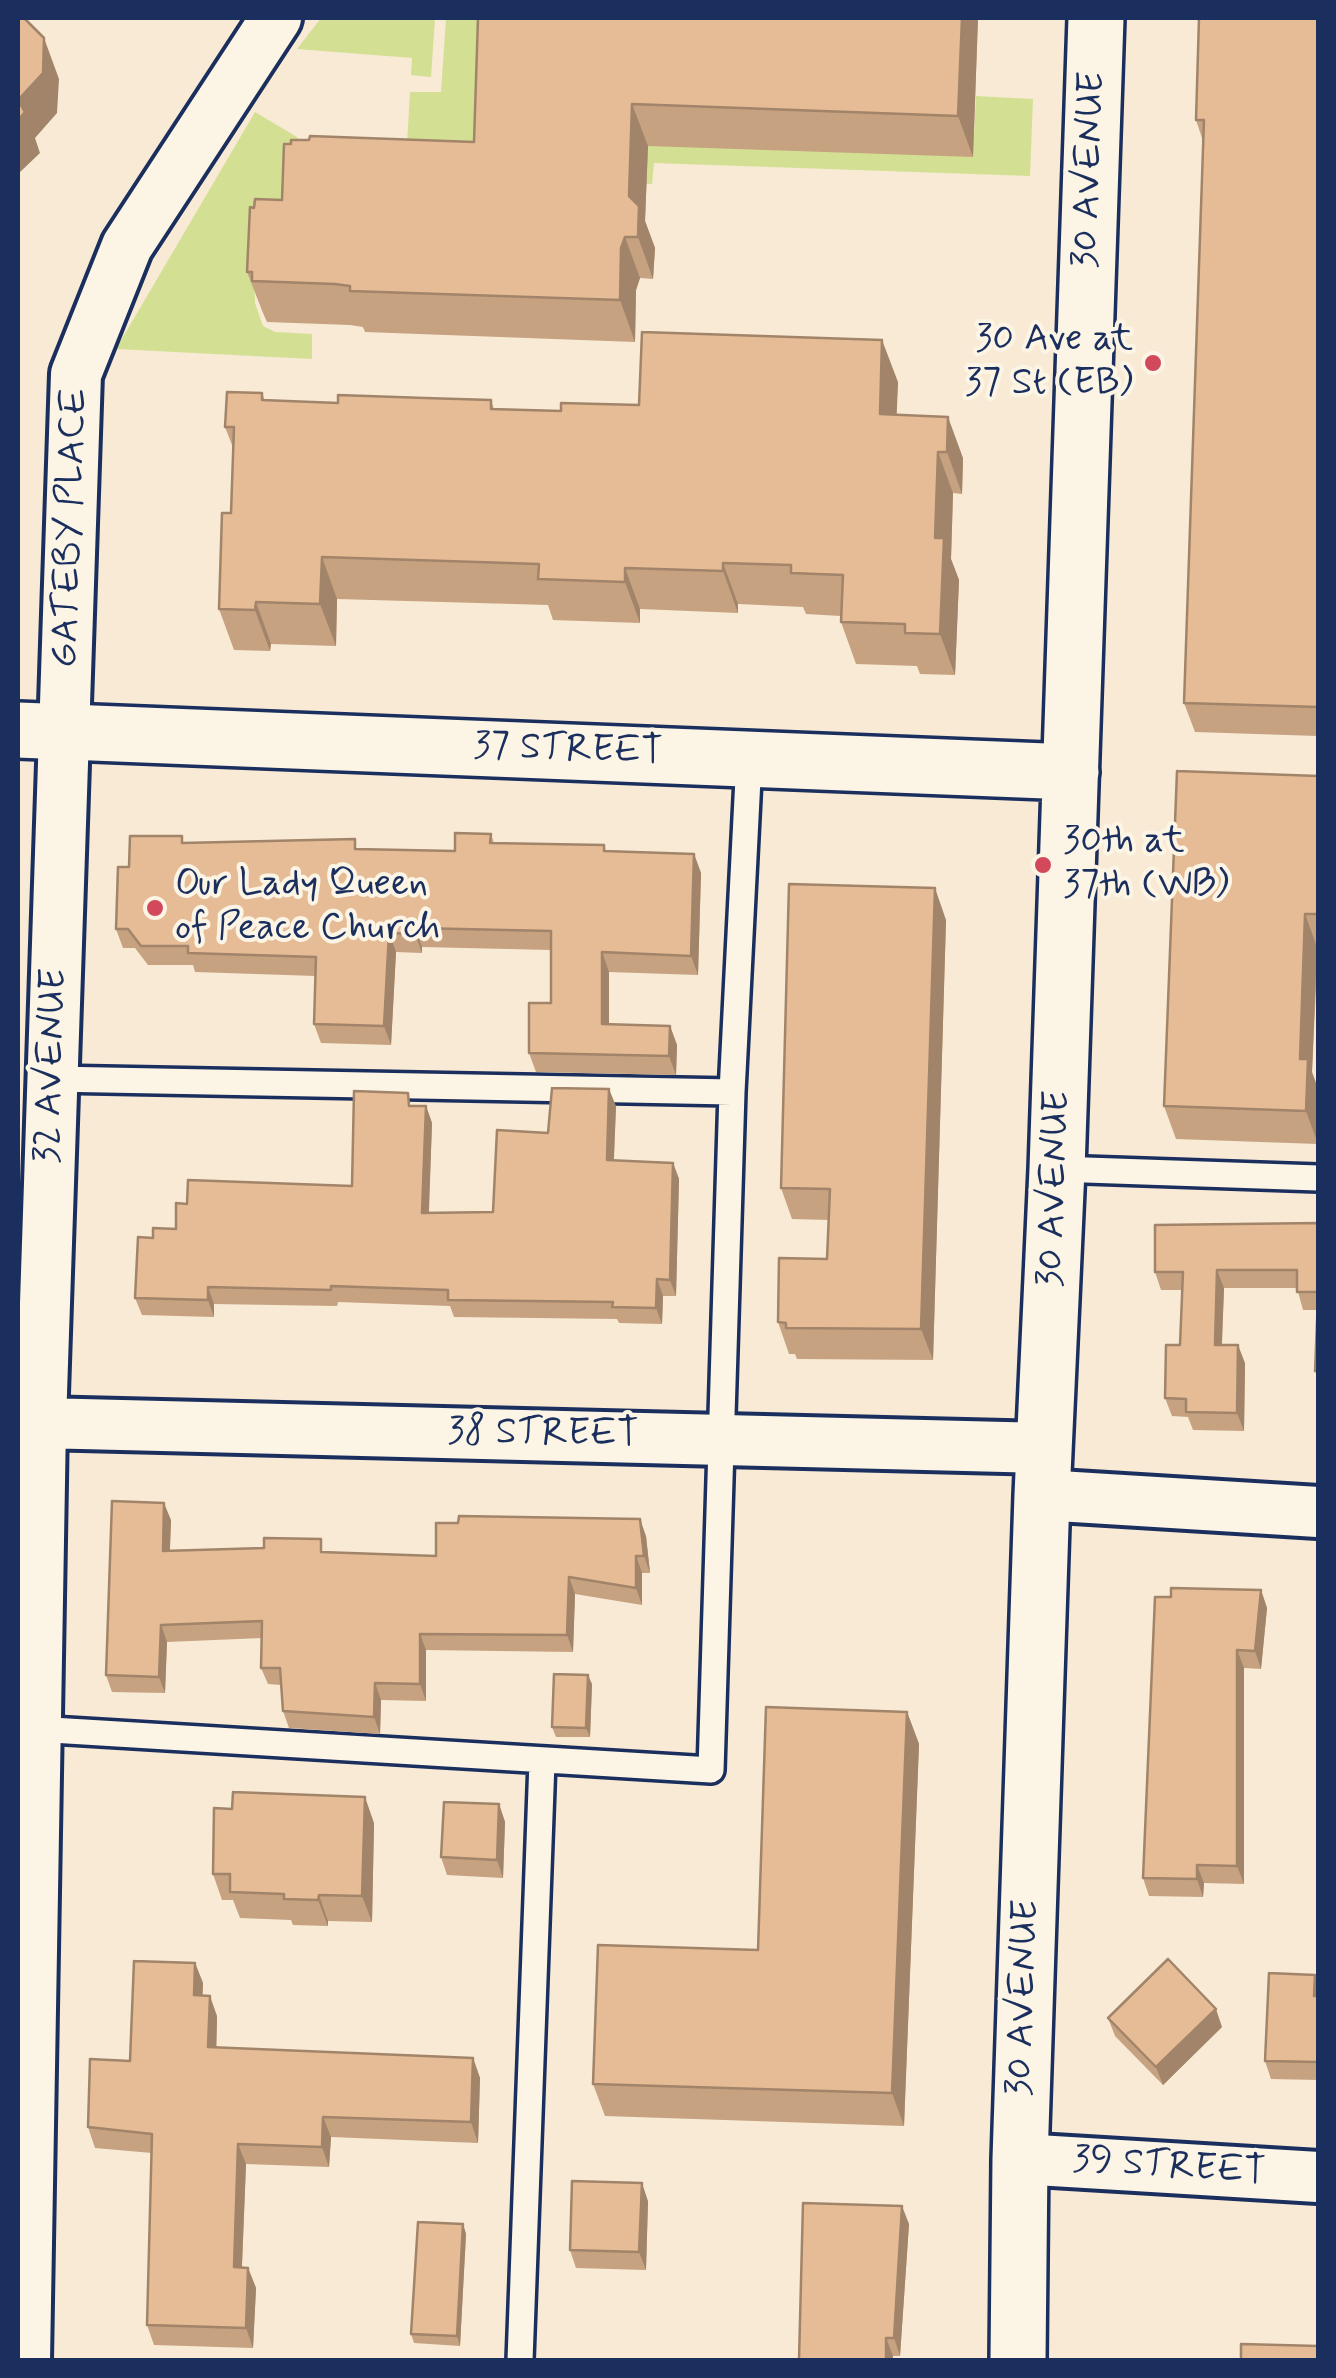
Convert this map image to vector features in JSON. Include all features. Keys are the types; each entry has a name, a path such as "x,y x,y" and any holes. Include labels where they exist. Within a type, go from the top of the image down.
{"street":[{"name":"GATEBY PLACE","path":"41,731 76,374 128,246 276,18"},
{"name":"30 AVENUE","path":"1018,2360 1020,2158 1096,18"},
{"name":"37 STREET","path":"41,731 1071,772"},
{"name":"32 AVENUE","path":"25,2360 41,1423 53,1078 41,731"},
{"name":"38 STREET","path":"41,1423 721,1440 1043,1472 1318,1512"},
{"name":"39 STREET","path":"1020,2158 1318,2177"}],"lane":[{"path":"35,1728 711,1770 732,1092 748,759"},
{"path":"53,1078 732,1092"},
{"path":"1058,1169 1318,1178"},
{"path":"520,2360 542,1761"}],"green space":[{"path":"321,18 435,18 431,77 411,75 412,58 297,49"},
{"path":"446,18 495,18 973,157 976,96 1033,99 1030,176 654,163 652,184 630,183 254,269 255,303 263,326 275,332 312,334 312,359 116,349 255,112 297,137 302,164 407,144 410,92 441,92"}],"building":[{"path":"18,18 24,18 44,38 43,73 18,100"},
{"path":"478,18 962,18 958,116 632,104 629,196 639,206 638,237 625,237 621,248 620,300 350,291 350,286 335,284 252,281 252,272 247,272 250,207 254,208 255,199 282,200 284,144 309,140 310,136 474,142"},
{"path":"1199,18 1318,18 1318,707 1184,703 1204,120 1196,120"},
{"path":"18,100 25,112 18,120"},
{"path":"642,332 882,340 880,414 948,417 947,452 938,452 935,538 944,538 940,634 905,633 905,624 841,622 843,575 791,573 791,565 723,563 723,571 625,568 625,582 538,579 539,564 322,557 320,604 256,602 255,610 219,609 222,513 231,513 234,427 225,427 227,392 262,393 262,400 338,403 338,395 491,400 491,409 561,411 561,403 639,405"},
{"path":"1177,771 1318,776 1318,914 1305,914 1300,1059 1308,1059 1306,1111 1164,1106"},
{"path":"455,833 491,834 490,843 604,845 604,851 694,854 691,956 602,952 602,1024 670,1026 669,1056 529,1053 529,1003 551,1003 551,931 415,928 415,934 389,933 384,1026 314,1024 316,957 188,953 188,946 141,946 128,929 116,929 118,867 129,867 130,836 182,836 182,843 355,839 355,849 455,851"},
{"path":"789,884 935,888 921,1329 786,1328 786,1323 778,1322 779,1258 827,1259 830,1189 781,1188"},
{"path":"552,1088 609,1089 607,1160 673,1163 670,1280 657,1279 656,1308 612,1307 613,1302 448,1300 448,1290 331,1286 331,1290 208,1287 208,1300 135,1298 138,1237 153,1238 153,1228 176,1229 176,1203 187,1204 188,1180 352,1186 354,1091 408,1093 409,1106 426,1106 422,1213 493,1212 497,1130 548,1133"},
{"path":"1318,1223 1318,1292 1297,1292 1297,1270 1217,1270 1215,1345 1238,1345 1237,1413 1186,1412 1186,1399 1165,1398 1166,1345 1180,1345 1183,1272 1155,1272 1155,1225"},
{"path":"1318,1297 1318,1371 1315,1371"},
{"path":"112,1501 164,1503 163,1551 264,1548 264,1538 321,1539 321,1552 436,1556 436,1523 458,1523 459,1516 640,1519 644,1556 636,1556 636,1588 569,1577 567,1635 420,1634 420,1684 375,1683 374,1717 283,1711 280,1668 261,1668 262,1621 161,1625 159,1677 106,1675"},
{"path":"1171,1588 1261,1590 1255,1651 1237,1650 1237,1866 1197,1865 1197,1879 1143,1878 1155,1597 1171,1597"},
{"path":"554,1674 588,1675 586,1728 552,1727"},
{"path":"766,1707 907,1712 892,2093 593,2084 598,1945 758,1950"},
{"path":"233,1792 365,1797 362,1896 284,1899 284,1894 230,1892 230,1874 213,1874 214,1808 232,1809"},
{"path":"444,1802 499,1804 497,1860 441,1857"},
{"path":"1168,1959 1216,2009 1156,2067 1108,2018"},
{"path":"134,1961 195,1963 194,1995 210,1996 208,2047 473,2058 471,2122 323,2117 322,2147 238,2144 234,2267 248,2268 246,2328 147,2325 152,2134 88,2127 90,2059 130,2061"},
{"path":"1269,1973 1315,1975 1318,2062 1265,2061"},
{"path":"572,2181 642,2183 639,2252 570,2250"},
{"path":"803,2203 902,2206 894,2338 886,2338 886,2360 799,2360"},
{"path":"418,2222 463,2224 457,2336 411,2334"},
{"path":"1241,2344 1318,2346 1318,2360 1241,2360"}],"place":[{"name":"30 Ave at 37 St (EB)","path":"1153,363"},
{"name":"30th at 37th (WB)","path":"1043,865"},
{"name":"Our Lady Queen of Peace Church","path":"155,908"}]}
